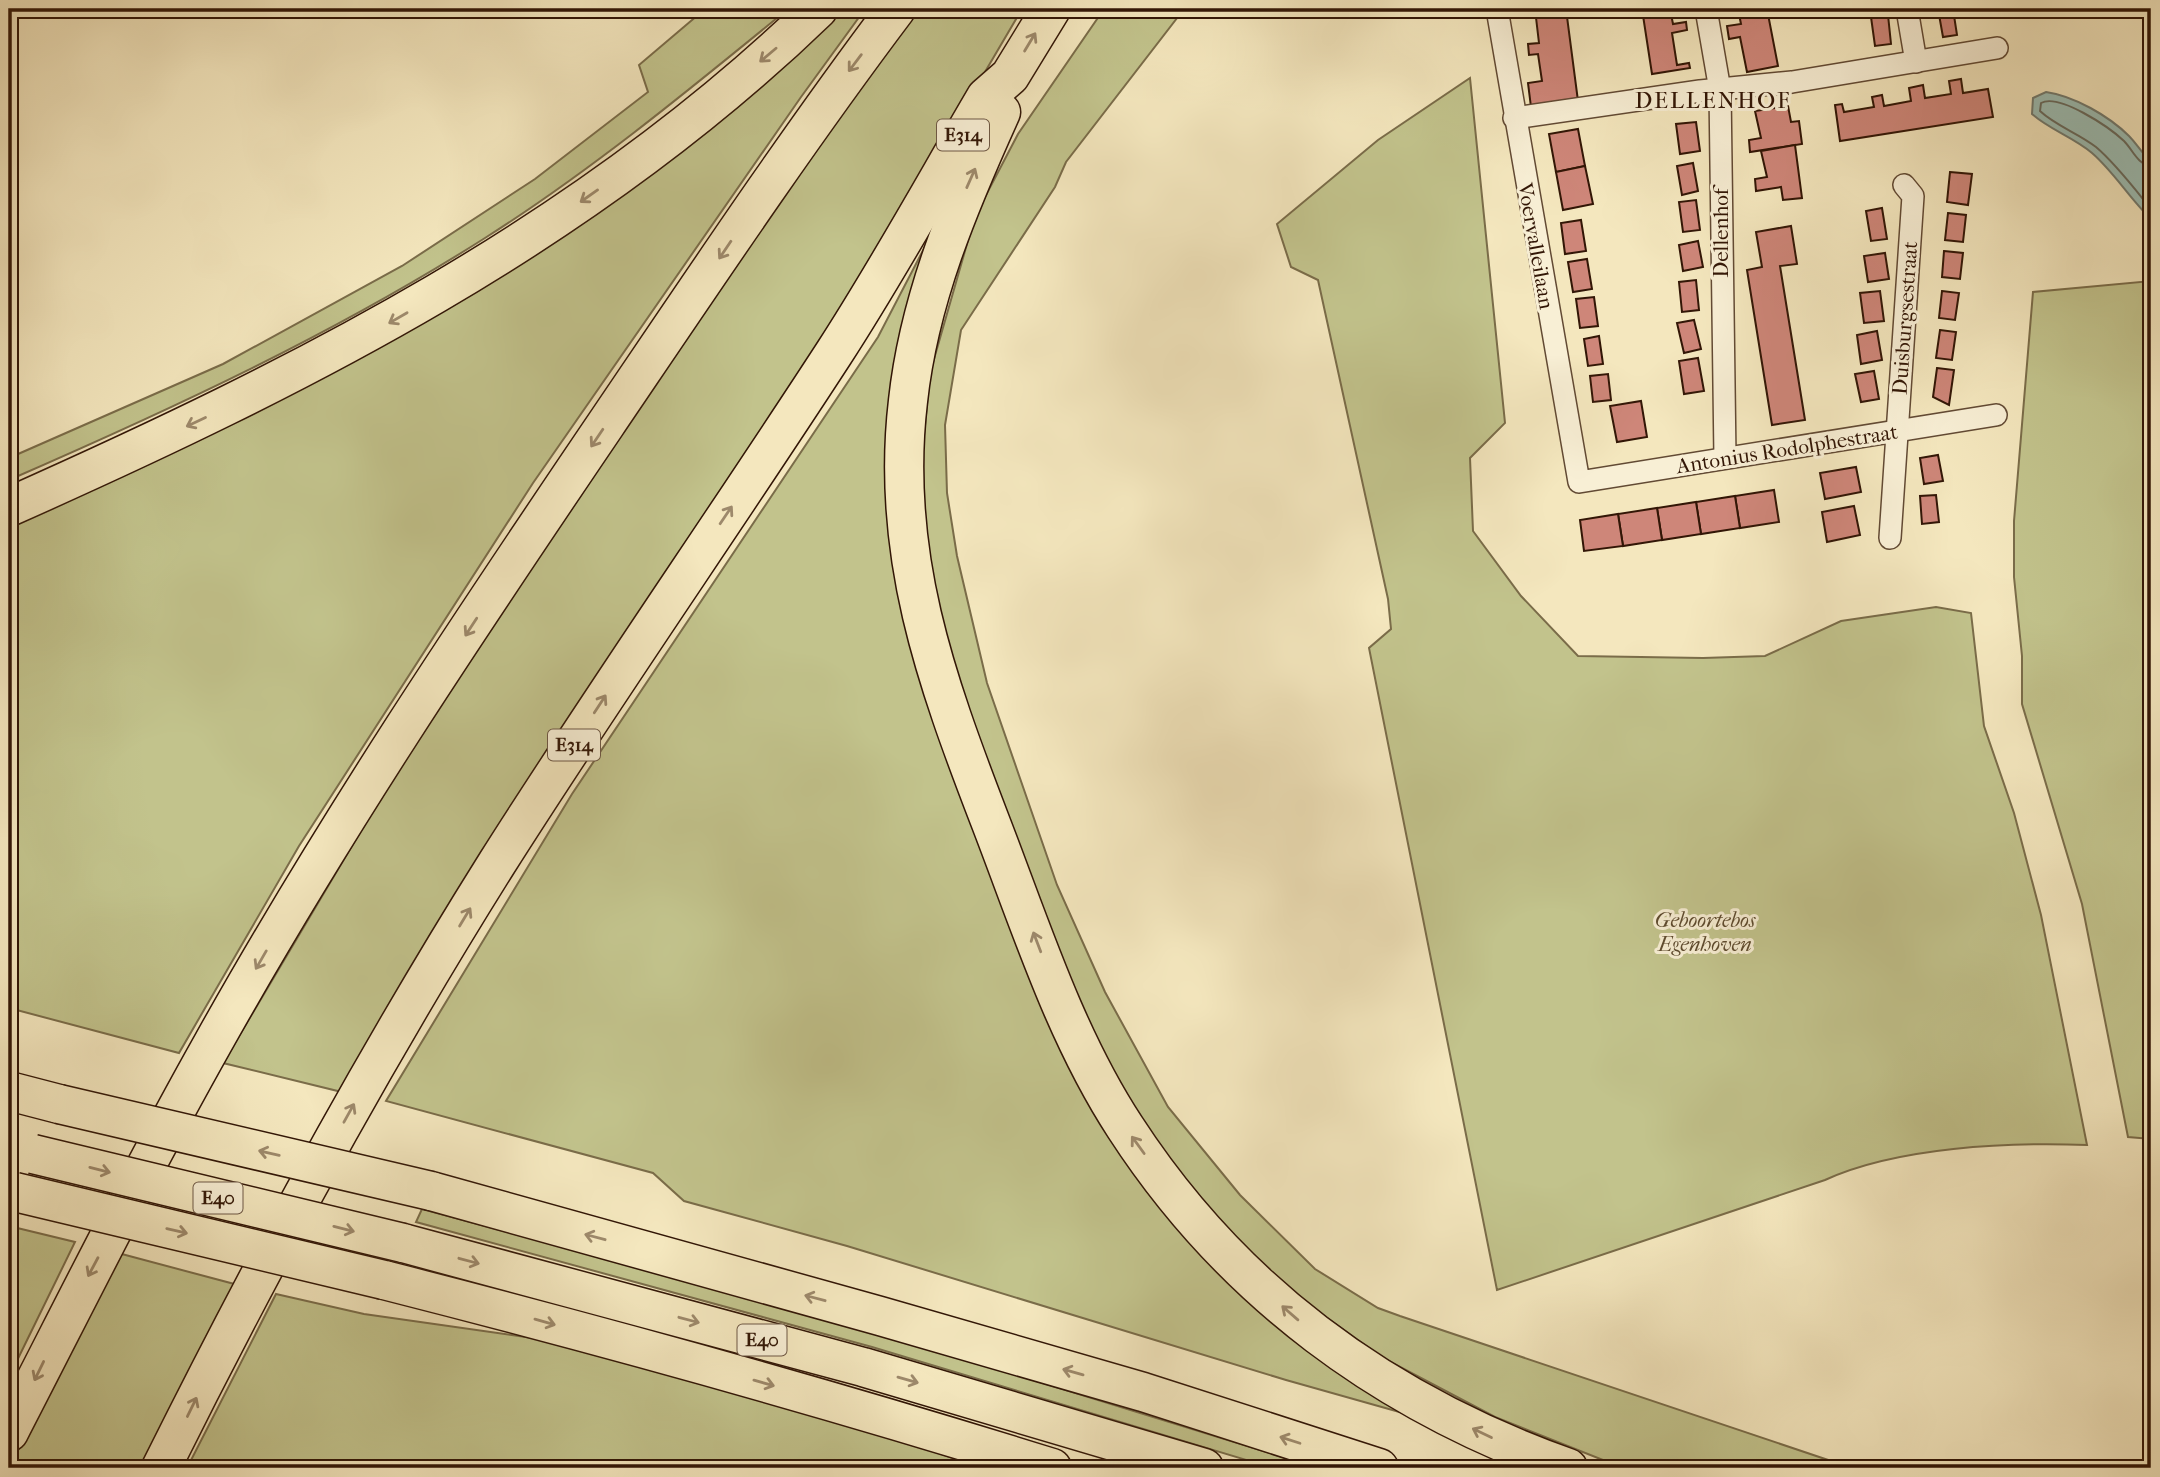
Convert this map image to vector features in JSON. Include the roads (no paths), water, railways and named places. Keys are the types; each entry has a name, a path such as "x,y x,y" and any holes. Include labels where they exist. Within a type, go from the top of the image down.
{"highway":[{"path":"9,507 218,412 355,342 436,295 531,236 620,173 738,81 818,9"},
{"path":"9,1432 64,1321 213,1043 360,796 547,511 811,122 896,9"},
{"name":"E314","path":"161,1468 244,1301 378,1059 496,864 836,350 986,97 1010,76 1051,9"},
{"path":"1010,76 1003,108 953,220 919,331 908,402 904,459 907,530 916,600 933,662 953,725 1043,958 1084,1053 1124,1126 1188,1214 1260,1287 1334,1350 1416,1401 1519,1451 1568,1468"},
{"path":"9,1091 431,1191 1051,1366 1379,1468"},
{"name":"E40","path":"21,1151 403,1243 863,1367 1204,1468"},
{"path":"12,1192 528,1317 918,1426 1052,1468"}],"street":[{"name":"Voervalleilaan","path":"1497,9 1579,482"},
{"name":"Dellenhof","path":"1706,9 1720,90 1725,458"},
{"path":"1907,9 1916,62"},
{"path":"1514,118 1792,82 1997,48"},
{"name":"Duisburgsestraat","path":"1890,538 1913,196 1903,185"},
{"name":"Antonius Rodolphestraat","path":"1579,482 1996,415"}],"water":[{"path":"2046,92 2079,102 2101,114 2129,136 2151,161 2151,219 2092,153 2032,114 2033,98"}],"district":[{"name":"DELLENHOF","path":"1713,100"}],"park label":[{"name":"Geboortebos Egenhoven","path":"1705,932"}]}
